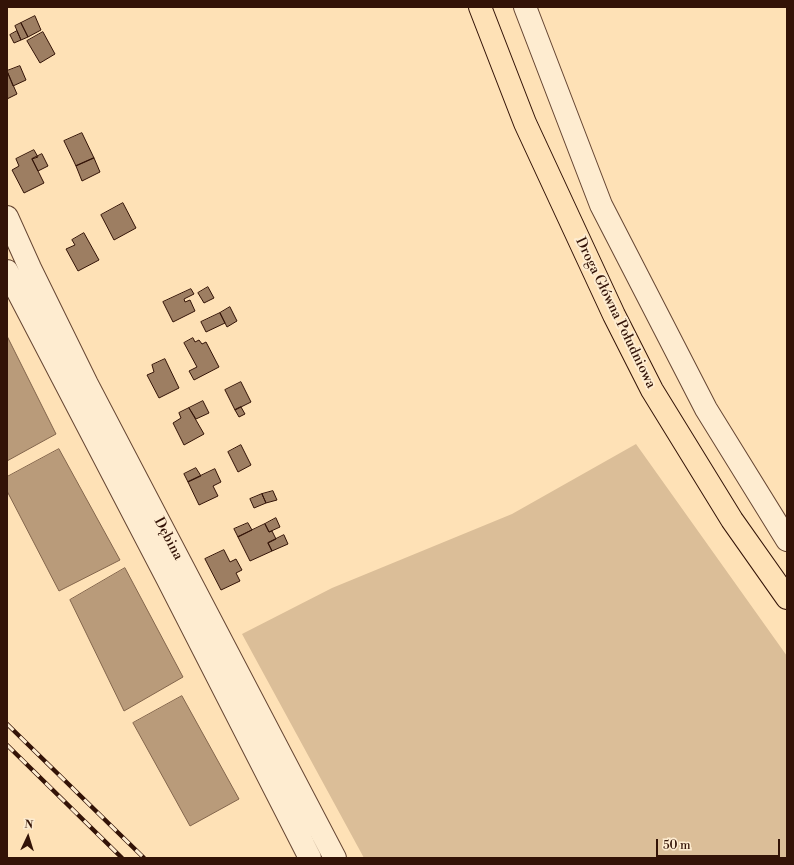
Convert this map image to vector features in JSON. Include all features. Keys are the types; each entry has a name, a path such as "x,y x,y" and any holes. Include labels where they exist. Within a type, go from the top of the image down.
{"main road":[{"name":"Droga Główna Południowa","path":"480,7 525,123 614,315 652,390 732,520 787,598"}],"street":[{"path":"525,7 601,205 706,409 787,540"},
{"name":"Dębina","path":"7,218 87,384 335,858"},
{"path":"7,271 160,564 310,858"}],"shaded area":[{"path":"7,336 56,434 7,461"},
{"path":"636,444 787,656 787,858 364,858 242,634 332,588 512,514"},
{"path":"59,449 120,560 59,591 7,491 7,477"},
{"path":"125,568 183,677 124,711 70,600"},
{"path":"182,696 239,799 190,826 133,723"}],"building":[{"path":"35,16 41,30 28,37 21,23"},
{"path":"21,23 28,37 21,40 15,26"},
{"path":"17,31 21,40 14,43 10,35"},
{"path":"43,32 55,54 40,63 27,41"},
{"path":"20,66 26,80 13,86 7,71"},
{"path":"7,71 17,94 7,99"},
{"path":"82,133 94,158 76,166 64,141"},
{"path":"34,150 38,157 32,159 44,183 24,193 12,170 19,166 16,159"},
{"path":"42,154 48,166 38,171 32,159"},
{"path":"94,158 100,172 82,181 76,166"},
{"path":"123,203 136,228 114,240 101,215"},
{"path":"84,233 99,260 78,271 66,249 75,245 72,240"},
{"path":"208,287 214,298 204,303 198,293"},
{"path":"191,289 194,294 184,299 185,302 190,300 195,311 173,322 163,302"},
{"path":"230,307 237,321 227,327 220,313"},
{"path":"220,313 225,323 206,332 201,322"},
{"path":"193,338 195,342 199,340 202,344 206,342 219,367 194,380 189,371 197,367 184,343"},
{"path":"165,359 179,388 159,398 147,375 154,372 152,365"},
{"path":"241,382 251,402 235,410 225,390"},
{"path":"203,401 209,413 196,419 189,408"},
{"path":"241,407 245,414 239,417 235,410"},
{"path":"189,408 204,434 184,445 173,423 181,418 179,413"},
{"path":"241,445 251,465 238,472 228,452"},
{"path":"196,468 201,476 188,482 184,474"},
{"path":"215,469 221,482 213,486 218,496 199,505 188,482"},
{"path":"273,491 277,500 266,503 262,494"},
{"path":"262,494 266,503 254,508 250,499"},
{"path":"276,518 280,527 269,532 265,524"},
{"path":"248,523 252,530 238,537 234,529"},
{"path":"265,524 269,532 272,531 276,539 268,543 272,551 250,561 238,537"},
{"path":"284,535 288,544 272,551 268,543"},
{"path":"224,550 230,562 236,559 242,570 236,573 240,581 221,590 205,559"}],"railway":[{"path":"7,724 144,858"},
{"path":"7,745 122,858"}]}
